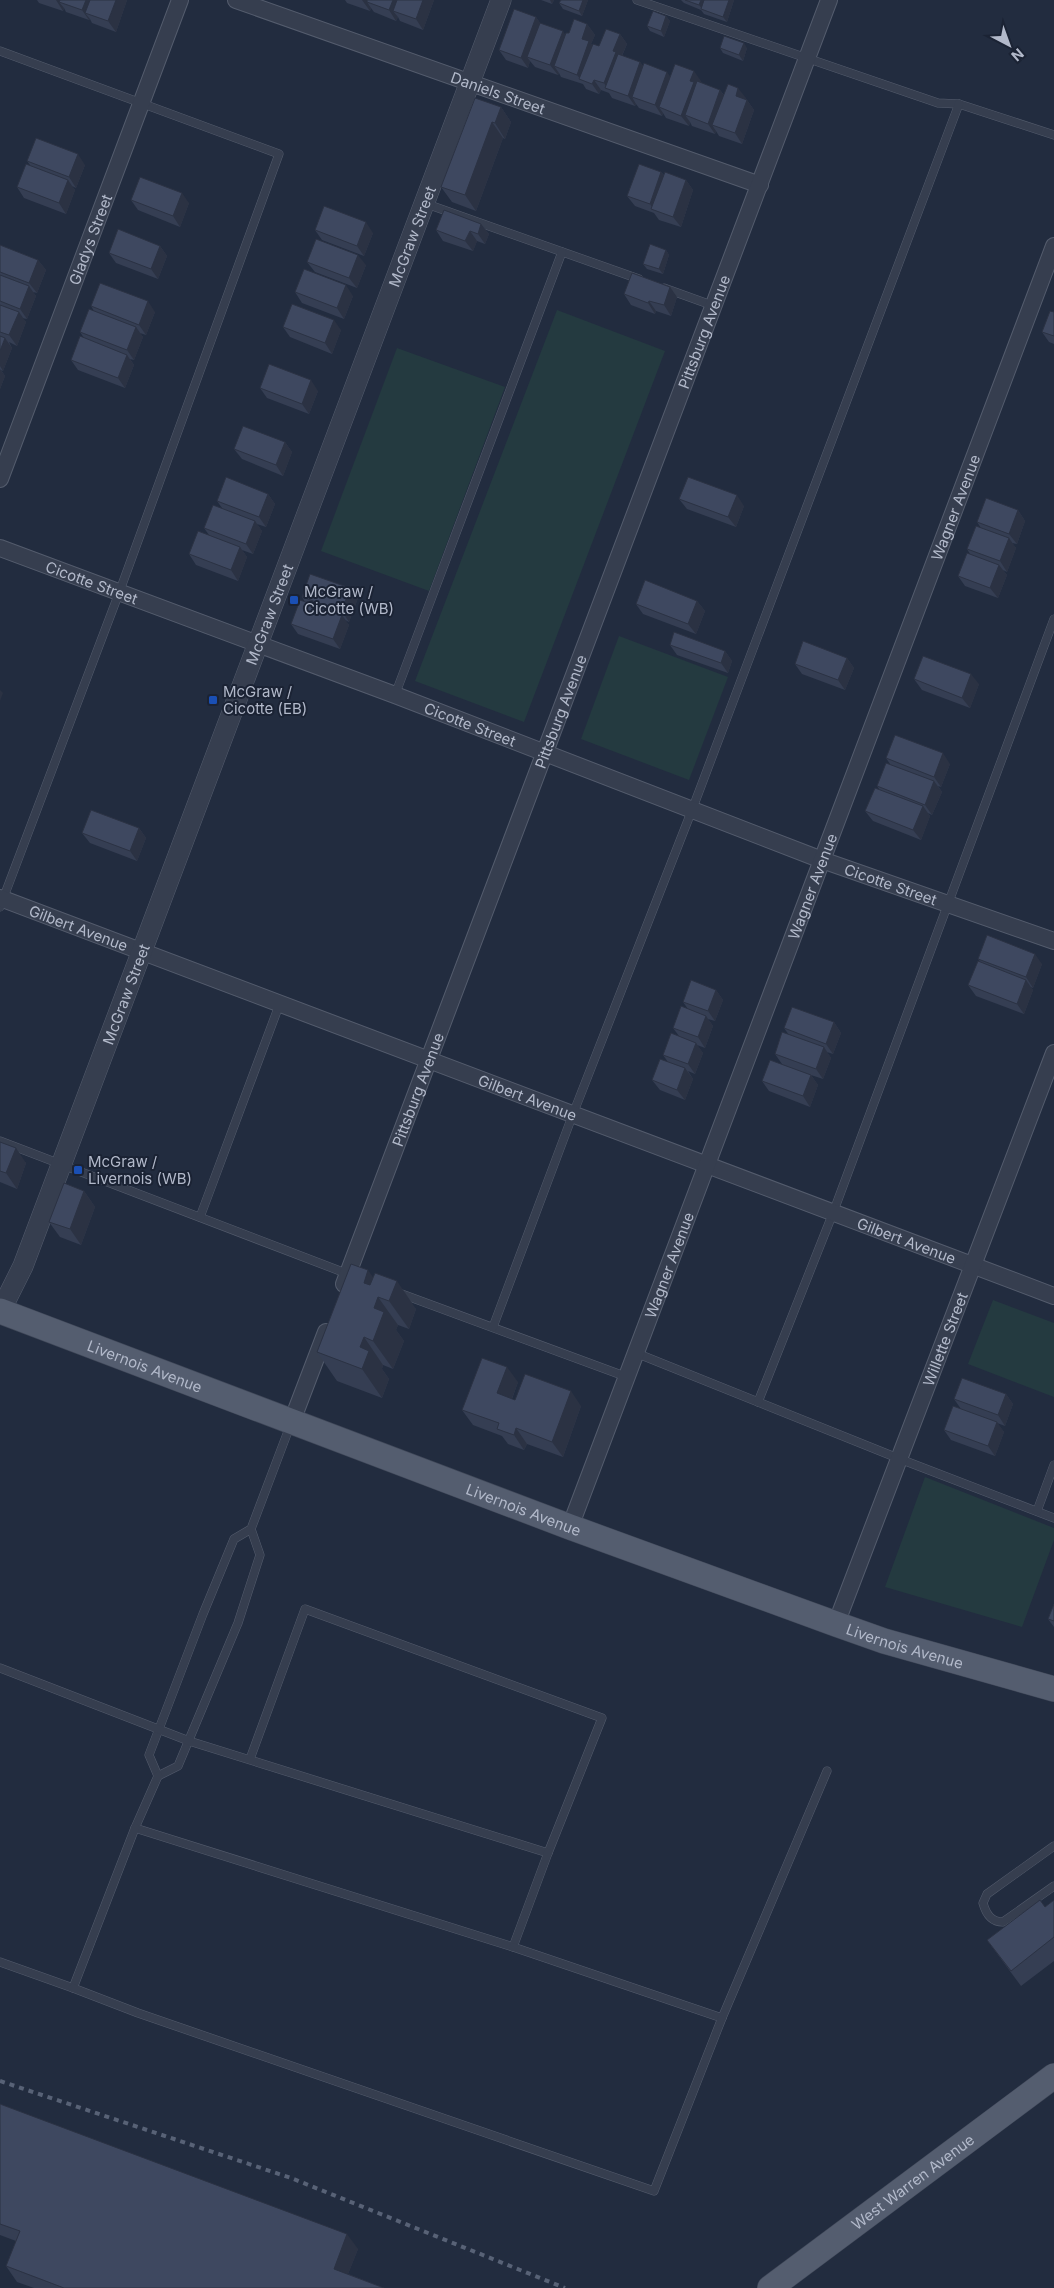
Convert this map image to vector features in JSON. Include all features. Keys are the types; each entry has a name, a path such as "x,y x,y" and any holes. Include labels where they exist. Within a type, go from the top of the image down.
{"main road":[{"name":"Livernois Avenue","path":"0,1311 570,1527 836,1624 884,1641 1054,1689"},
{"name":"West Warren Avenue","path":"770,2288 1054,2076"}],"street":[{"name":"Gladys Street","path":"0,480 180,0"},
{"name":"Daniels Street","path":"236,0 760,185"},
{"name":"McGraw Street","path":"0,1311 23,1266 62,1165 501,0"},
{"name":"Pittsburg Avenue","path":"338,1302 352,1276 429,1060 829,0"},
{"name":"Wagner Avenue","path":"570,1527 1054,246"},
{"name":"Cicotte Street","path":"0,548 395,696 822,860 1054,941"},
{"name":"Gilbert Avenue","path":"1,901 143,950 707,1166 1054,1296"},
{"name":"Willette Street","path":"836,1624 1054,1053"},
{"path":"292,1421 331,1320"}],"lane":[{"path":"638,0 938,103 959,104 1054,136"},
{"path":"0,50 279,154 119,593 1,901"},
{"path":"493,1328 573,1114 692,810 959,104"},
{"path":"424,203 645,281"},
{"path":"395,696 562,252"},
{"path":"654,284 714,306"},
{"path":"758,1402 833,1213 1054,619"},
{"path":"200,1217 280,1003"},
{"path":"0,1141 80,1170 352,1276"},
{"path":"388,1289 627,1377"},
{"path":"636,1353 900,1459 1054,1518"},
{"path":"158,1776 149,1755 234,1539 251,1529 292,1421"},
{"path":"1037,1511 1054,1465"},
{"path":"73,1988 135,1828 158,1776 178,1766 238,1623 260,1556 251,1529"},
{"path":"250,1759 305,1609 602,1718 513,1947"},
{"path":"0,1668 159,1730 548,1853"},
{"path":"0,1962 138,2013 654,2191 722,2018 827,1771"},
{"path":"135,1828 513,1947 722,2018"},
{"path":"1054,1846 987,1894 983,1903 984,1910 989,1918 997,1922 1003,1922 1054,1886"}],"green space":[{"path":"557,310 665,351 524,722 415,681"},
{"path":"397,348 505,387 429,591 321,551"},
{"path":"619,636 728,677 689,780 581,739"},
{"path":"993,1300 1054,1323 1054,1397 968,1364"},
{"path":"925,1477 1054,1528 1054,1540 1022,1627 885,1587"}],"building":[{"path":"60,0 86,0 82,10 59,2"},
{"path":"90,0 116,0 108,21 85,13"},
{"path":"367,0 393,0 389,10 367,2"},
{"path":"397,0 423,0 416,19 393,11"},
{"path":"561,0 583,0 579,11 559,3"},
{"path":"685,0 701,0 699,5"},
{"path":"704,0 729,0 723,17 701,9"},
{"path":"514,9 536,17 521,58 499,50"},
{"path":"653,11 666,16 661,31 647,26"},
{"path":"574,19 587,24 582,39 589,41 577,75 554,66 566,33 569,33"},
{"path":"540,23 563,31 550,65 527,57"},
{"path":"606,29 620,34 613,51 616,52 604,83 594,80 592,84 579,79 593,44 599,46"},
{"path":"724,36 744,43 739,55 720,48"},
{"path":"618,54 640,62 628,96 605,88"},
{"path":"644,63 667,72 655,105 632,97"},
{"path":"675,64 694,71 690,81 694,82 681,116 659,107"},
{"path":"697,81 720,90 708,124 685,115"},
{"path":"728,84 738,88 736,96 747,100 735,133 712,125"},
{"path":"475,98 501,107 495,123 492,122 465,195 441,187"},
{"path":"36,138 78,154 69,177 27,161"},
{"path":"26,164 68,180 59,203 17,187"},
{"path":"639,164 661,172 650,204 627,196"},
{"path":"665,172 686,180 673,217 651,209"},
{"path":"140,177 182,193 173,216 131,200"},
{"path":"324,206 366,222 357,246 315,230"},
{"path":"444,210 481,224 478,234 470,231 465,241 436,230"},
{"path":"118,229 160,246 151,269 109,253"},
{"path":"316,239 358,255 349,278 307,262"},
{"path":"650,244 666,250 659,269 643,264"},
{"path":"0,245 38,260 29,283 0,272"},
{"path":"304,269 346,285 337,308 295,292"},
{"path":"632,273 670,287 664,305 649,301 648,303 624,294"},
{"path":"0,275 29,286 20,309 0,301"},
{"path":"100,283 148,301 139,325 91,306"},
{"path":"292,304 334,320 325,343 283,327"},
{"path":"0,305 19,312 9,335 0,332"},
{"path":"89,309 136,327 127,350 80,332"},
{"path":"1050,311 1054,312 1054,336 1042,332"},
{"path":"0,336 5,338 0,351"},
{"path":"80,336 127,355 118,378 71,360"},
{"path":"269,364 311,380 302,404 260,388"},
{"path":"243,426 285,442 276,465 234,449"},
{"path":"226,477 268,494 259,517 217,501"},
{"path":"688,477 737,495 728,517 679,499"},
{"path":"986,498 1018,510 1009,534 977,522"},
{"path":"213,505 255,521 246,544 204,528"},
{"path":"976,526 1009,538 1000,561 967,549"},
{"path":"198,531 240,547 231,570 189,554"},
{"path":"967,553 999,565 990,588 958,576"},
{"path":"310,574 350,588 342,611 302,597"},
{"path":"645,580 697,601 688,624 636,604"},
{"path":"300,600 342,615 333,639 291,624"},
{"path":"674,632 725,651 721,663 670,645"},
{"path":"803,641 847,658 838,680 795,664"},
{"path":"923,656 971,674 962,698 914,679"},
{"path":"895,735 943,753 934,777 886,758"},
{"path":"886,763 934,781 925,805 877,786"},
{"path":"875,788 923,806 913,830 865,811"},
{"path":"91,810 139,828 130,851 82,833"},
{"path":"987,935 1035,954 1026,977 978,959"},
{"path":"978,961 1026,980 1017,1004 968,985"},
{"path":"691,980 716,990 708,1011 683,1002"},
{"path":"681,1006 706,1016 698,1037 673,1028"},
{"path":"792,1007 834,1022 826,1044 784,1028"},
{"path":"782,1032 824,1047 816,1069 775,1054"},
{"path":"671,1033 696,1043 688,1064 663,1055"},
{"path":"660,1059 685,1068 677,1090 652,1080"},
{"path":"770,1060 811,1075 803,1096 762,1081"},
{"path":"0,1142 16,1148 6,1173 0,1171"},
{"path":"64,1183 84,1191 70,1229 49,1222"},
{"path":"351,1264 368,1270 364,1283 370,1285 375,1273 397,1281 389,1301 378,1297 374,1308 384,1312 373,1341 364,1337 360,1347 369,1351 362,1369 317,1352"},
{"path":"482,1358 507,1367 497,1393 515,1400 525,1374 571,1391 552,1442 516,1428 514,1435 497,1429 499,1423 462,1410"},
{"path":"962,1378 1006,1394 998,1415 954,1399"},
{"path":"953,1406 997,1422 988,1446 944,1430"},
{"path":"1054,1604 1054,1621 1048,1619"},
{"path":"1040,1900 1045,1907 1054,1900 1054,1937 1011,1971 987,1940"},
{"path":"0,2104 347,2234 334,2269 384,2288 64,2288 6,2266 20,2231 0,2224"}],"railway":[{"path":"0,2081 291,2178 565,2288"}],"place":[{"name":"McGraw / Cicotte (WB)","path":"294,600"},
{"name":"McGraw / Cicotte (EB)","path":"213,700"},
{"name":"McGraw / Livernois (WB)","path":"78,1170"}]}
